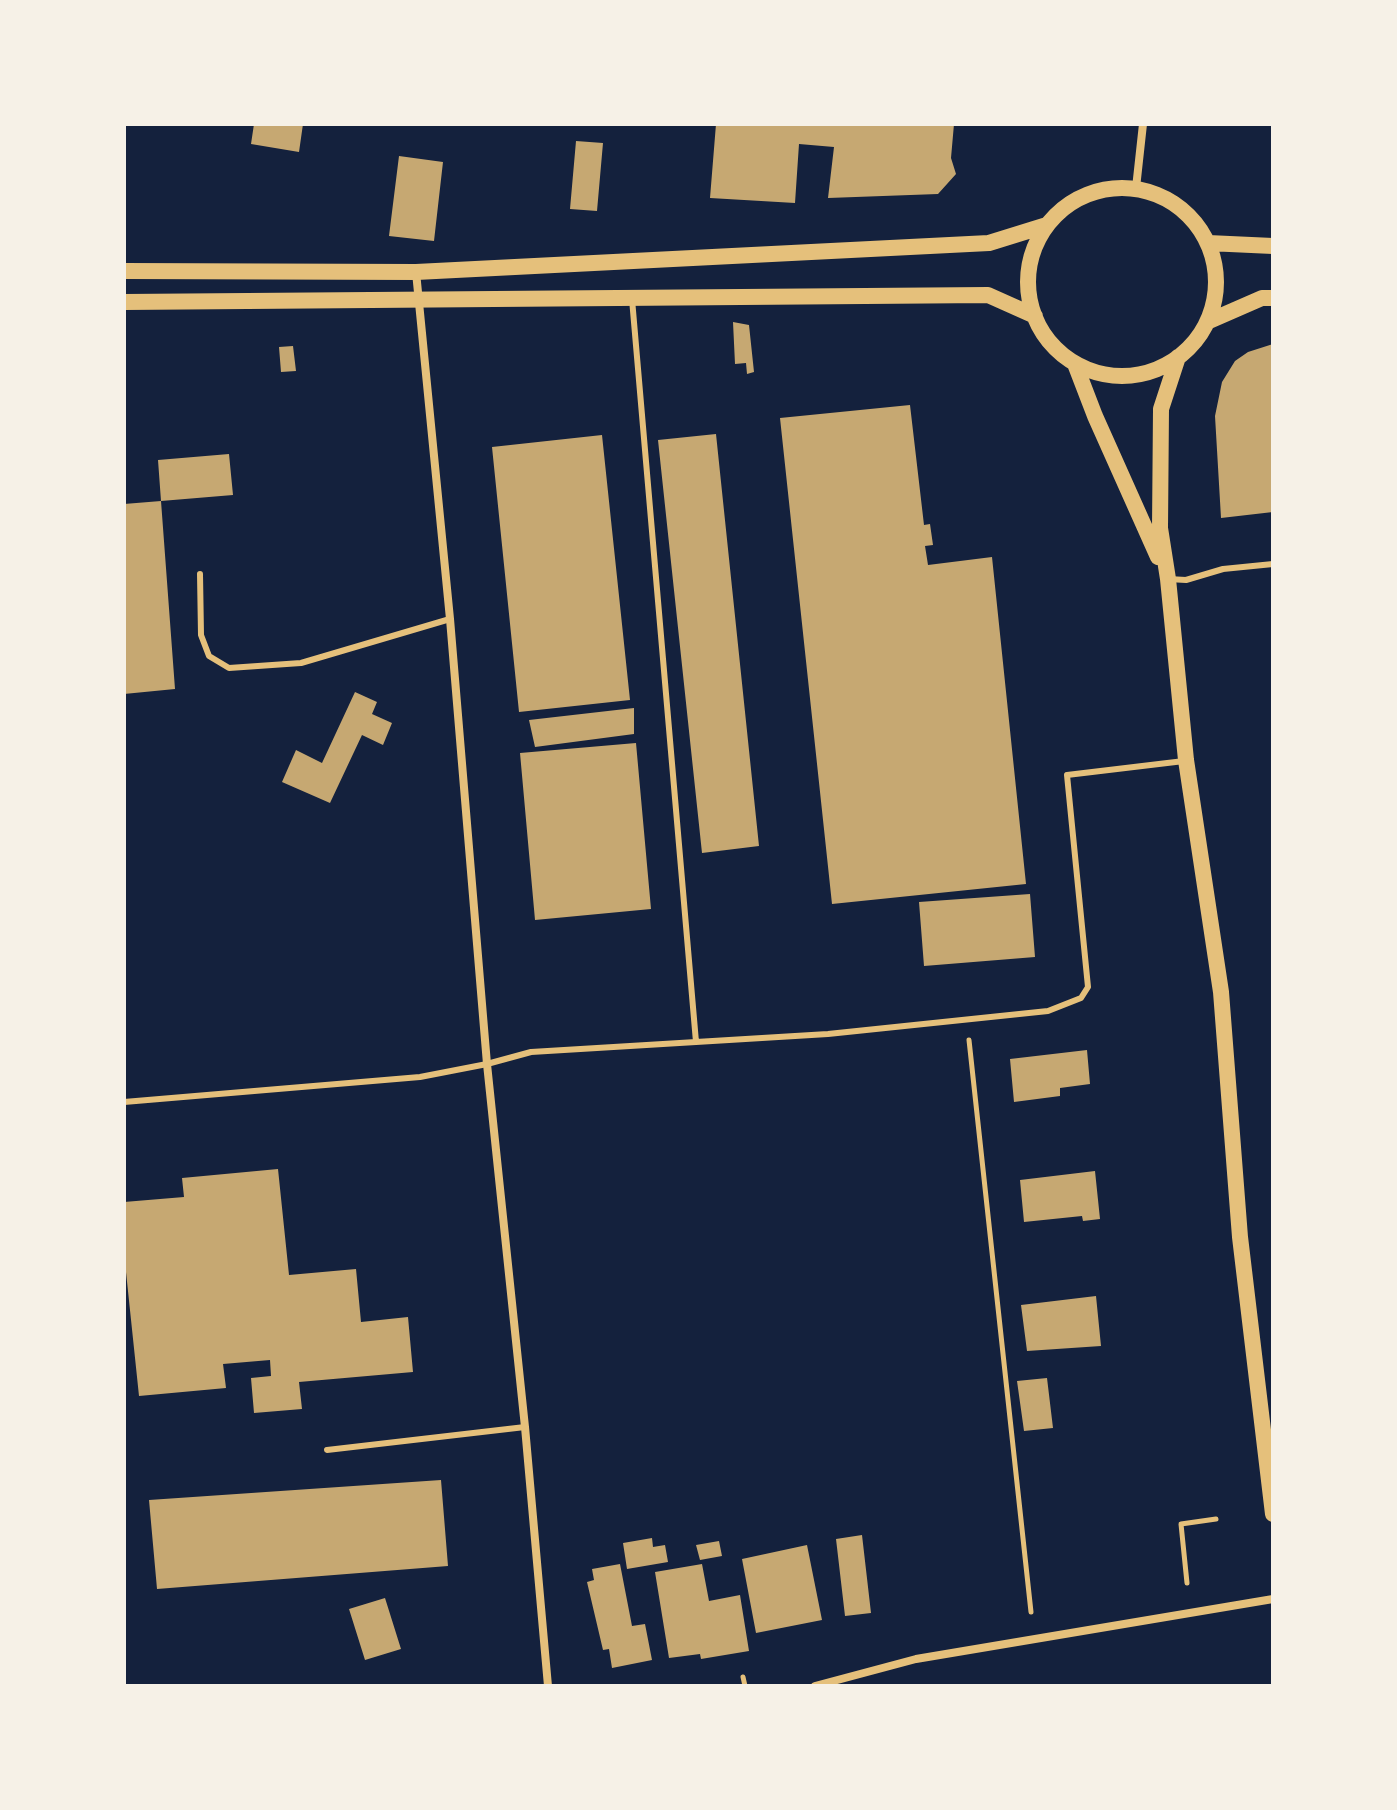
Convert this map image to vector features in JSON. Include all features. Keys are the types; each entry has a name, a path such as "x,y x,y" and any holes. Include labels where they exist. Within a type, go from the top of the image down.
{"main road":[{"path":"1136,188 1171,201 1199,227 1214,262 1214,303 1207,322 1190,347 1178,357 1160,368 1117,376 1075,364 1058,351 1044,335 1035,316 1029,298 1028,279 1037,241 1047,225 1066,207 1104,189 1136,188"},
{"path":"124,271 416,272 989,243 1047,225"},
{"path":"1208,243 1273,246"},
{"path":"124,302 988,295 1035,316"},
{"path":"1207,322 1262,298 1273,298"},
{"path":"1178,357 1161,409 1160,528 1186,760 1221,992 1240,1237 1273,1514"},
{"path":"1075,364 1168,579"}],"street":[{"path":"1136,188 1143,124"},
{"path":"416,272 450,619 487,1064 548,1686"},
{"path":"815,1686 916,1659 1273,1599"}],"lane":[{"path":"632,299 696,1042"},
{"path":"1168,579 1186,580 1223,569 1273,564"},
{"path":"200,574 201,635 209,656 229,668 301,663 450,619"},
{"path":"124,1102 420,1077 531,1052 828,1034 1048,1011 1081,998 1088,987 1067,775 1186,760"},
{"path":"327,1450 525,1427"}],"path":[{"path":"967,1020 1031,1612"},
{"path":"1187,1583 1181,1524 1216,1519"},
{"path":"743,1677 745,1686"}],"building":[{"path":"254,124 303,124 299,152 251,144"},
{"path":"716,124 954,124 951,158 956,174 938,194 828,198 834,147 799,144 795,203 710,198"},
{"path":"576,141 603,143 597,211 570,209"},
{"path":"399,156 443,162 434,241 389,236"},
{"path":"733,322 749,325 754,372 747,374 746,363 735,364"},
{"path":"1273,344 1273,512 1221,518 1215,416 1222,382 1235,361 1248,352"},
{"path":"293,346 296,371 281,372 279,347"},
{"path":"910,405 924,525 930,524 933,545 925,546 928,565 992,557 1026,884 832,904 780,418"},
{"path":"716,434 759,846 702,853 658,440"},
{"path":"602,435 630,700 519,712 492,447"},
{"path":"229,454 233,495 161,501 158,460"},
{"path":"161,501 175,689 124,694 124,504"},
{"path":"355,692 377,702 372,714 392,723 383,745 362,735 330,803 282,782 296,750 322,763"},
{"path":"634,708 634,734 535,747 529,720"},
{"path":"636,743 651,909 535,920 520,753"},
{"path":"1030,894 1035,957 924,966 919,902"},
{"path":"1087,1050 1090,1084 1060,1088 1060,1096 1014,1102 1010,1059"},
{"path":"278,1169 289,1275 356,1269 361,1322 408,1317 413,1372 299,1382 302,1409 254,1413 251,1378 271,1376 270,1360 223,1364 226,1388 139,1396 124,1253 124,1202 184,1197 182,1178"},
{"path":"1095,1171 1100,1219 1083,1221 1082,1216 1024,1222 1020,1180"},
{"path":"1096,1296 1101,1346 1027,1351 1021,1305"},
{"path":"1047,1378 1053,1428 1024,1431 1017,1381"},
{"path":"441,1480 448,1566 157,1589 149,1500"},
{"path":"862,1535 871,1613 845,1616 836,1539"},
{"path":"652,1538 653,1547 665,1545 668,1562 627,1569 623,1543"},
{"path":"719,1541 722,1556 700,1560 696,1545"},
{"path":"807,1545 822,1620 756,1633 742,1559"},
{"path":"620,1564 632,1626 645,1624 652,1660 612,1668 609,1649 603,1650 587,1582 594,1580 592,1569"},
{"path":"702,1564 709,1601 740,1595 749,1651 701,1659 700,1654 669,1658 655,1572"},
{"path":"385,1598 401,1649 365,1660 349,1609"}]}
